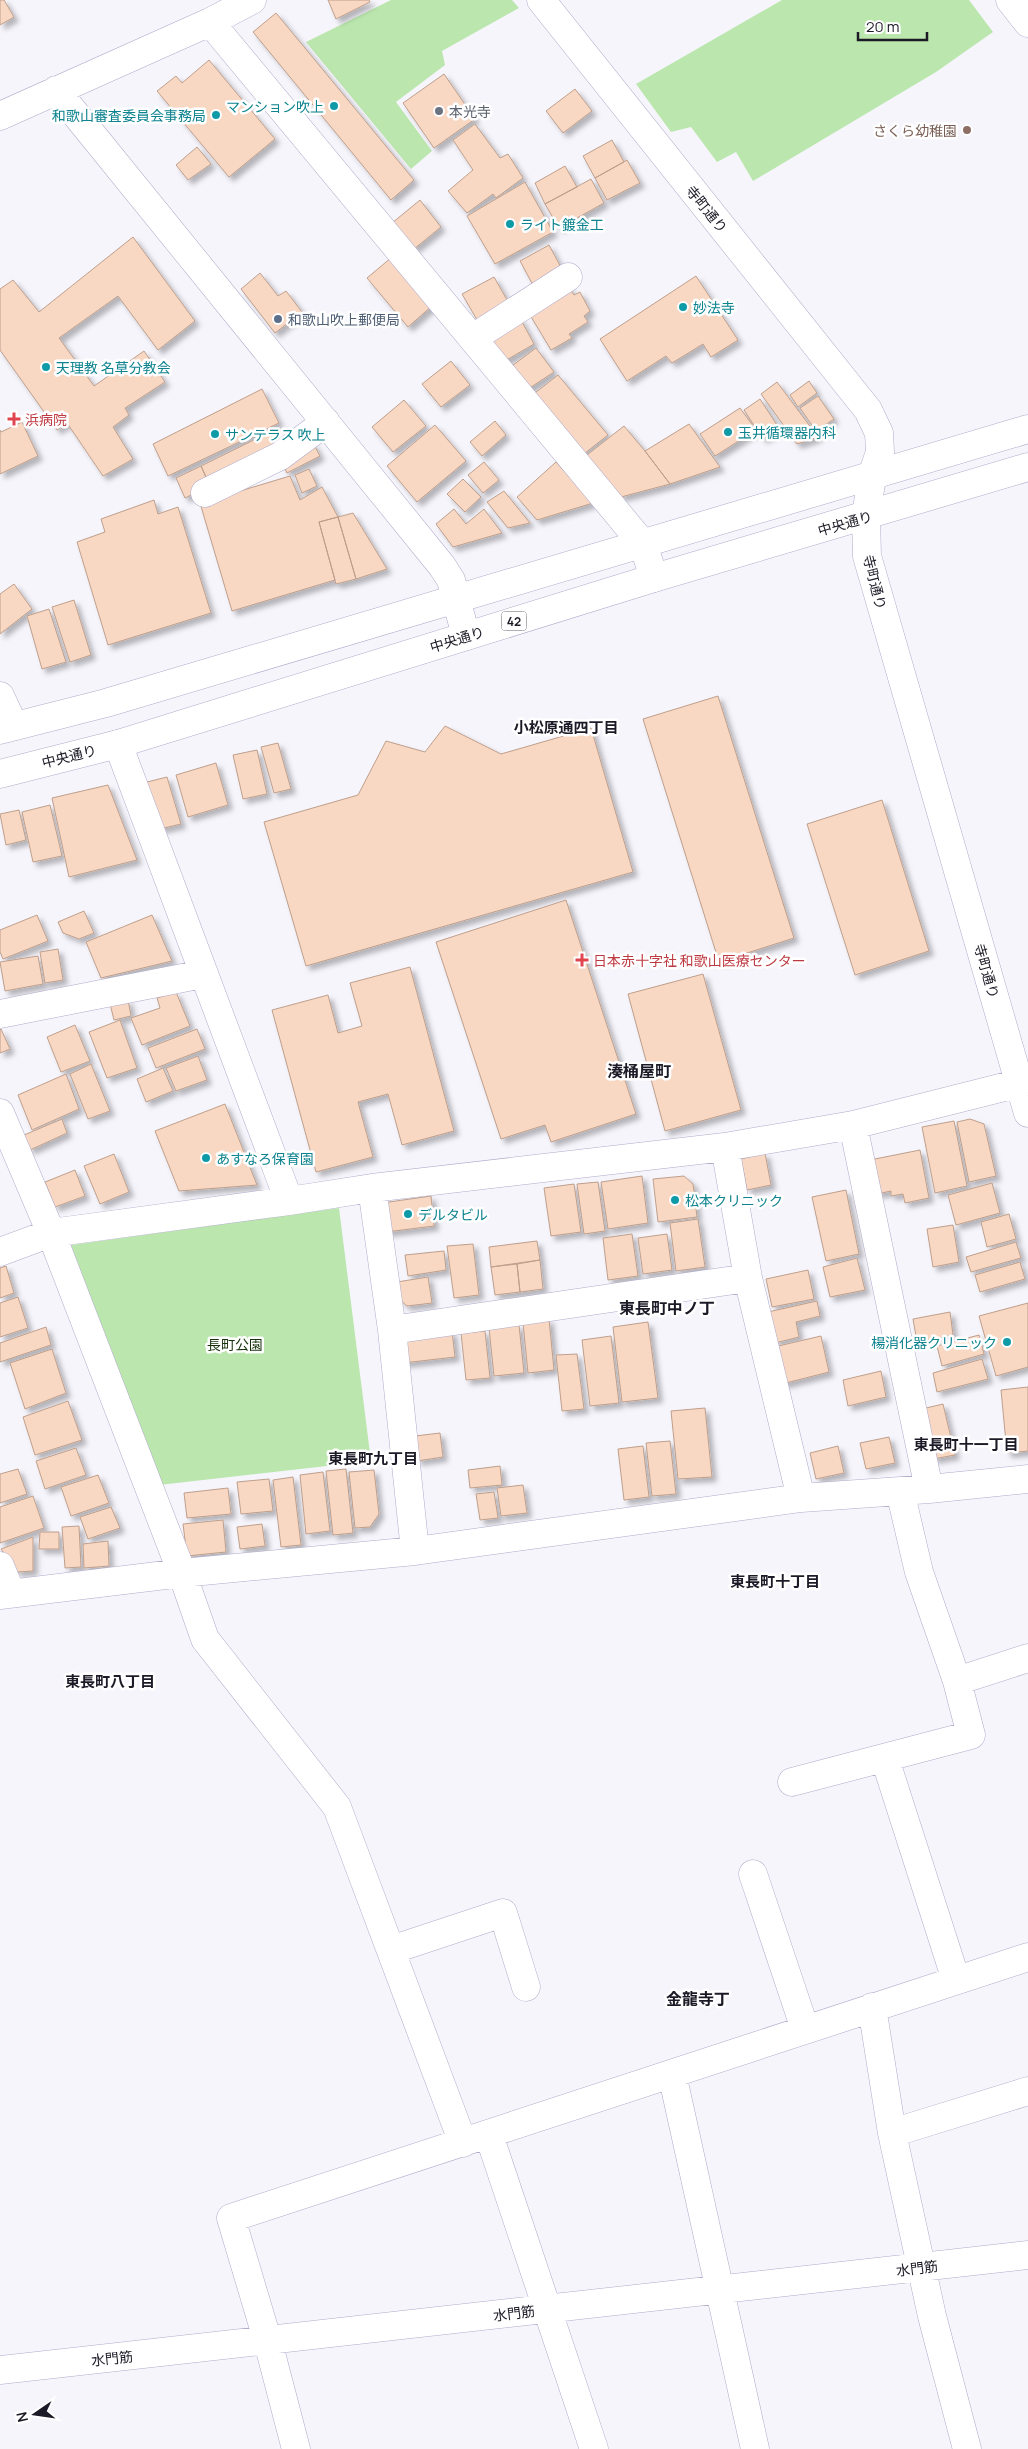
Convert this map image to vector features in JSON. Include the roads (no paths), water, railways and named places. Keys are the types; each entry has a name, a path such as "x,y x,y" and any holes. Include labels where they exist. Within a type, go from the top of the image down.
{"main road":[{"path":"0,116 210,22 252,0"},
{"name":"寺町通り","path":"540,0 868,410 879,433 880,452 872,476 866,516 867,556 1024,1082 1028,1113"},
{"path":"1010,0 1028,23"},
{"path":"210,22 644,544 654,578"},
{"path":"56,90 442,566 451,580 466,636"},
{"path":"473,338 568,277"},
{"path":"205,493 280,456 326,422"},
{"path":"0,696 7,728 106,703 1028,429"},
{"name":"中央通り","path":"0,774 118,744 654,578 1028,467"},
{"path":"118,744 289,1201"},
{"path":"0,1014 203,974"},
{"path":"0,1252 51,1232 289,1201 372,1188 725,1146 853,1125 1024,1082"},
{"path":"0,1113 51,1232 182,1573 205,1639 337,1808 463,2143"},
{"path":"853,1125 929,1489"},
{"path":"725,1146 748,1278 801,1498"},
{"path":"372,1188 392,1330 415,1551"},
{"path":"392,1330 748,1278"},
{"path":"0,1566 6,1594 182,1573 415,1551 801,1498 900,1492 1028,1479"},
{"path":"792,1782 971,1735 957,1681 919,1572 900,1492"},
{"path":"957,1681 1028,1658"},
{"path":"885,1759 956,1980"},
{"path":"753,1874 806,2029"},
{"path":"391,1950 503,1913 526,1986"},
{"path":"296,2449 268,2342 231,2218 1028,1957"},
{"path":"872,2007 892,2133 932,2316 967,2449"},
{"path":"672,2074 755,2449"},
{"path":"892,2133 1028,2091"},
{"path":"489,2135 549,2309 594,2449"},
{"name":"水門筋","path":"0,2370 268,2342 1028,2256"}],"place":[{"name":"マンション吹上","path":"334,106"},
{"name":"本光寺","path":"439,111"},
{"name":"和歌山審査委員会事務局","path":"216,115"},
{"name":"さくら幼稚園","path":"967,130"},
{"name":"ライト鍍金工","path":"510,224"},
{"name":"妙法寺","path":"683,307"},
{"name":"和歌山吹上郵便局","path":"278,319"},
{"name":"天理教 名草分教会","path":"46,367"},
{"name":"浜病院","path":"14,419"},
{"name":"玉井循環器内科","path":"728,432"},
{"name":"サンテラス 吹上","path":"215,434"},
{"name":"日本赤十字社 和歌山医療センター","path":"582,960"},
{"name":"あすなろ保育園","path":"206,1158"},
{"name":"松本クリニック","path":"675,1200"},
{"name":"デルタビル","path":"408,1214"},
{"name":"楊消化器クリニック","path":"1007,1342"}],"district":[{"name":"小松原通四丁目","path":"566,727"},
{"name":"湊桶屋町","path":"639,1071"},
{"name":"東長町中ノ丁","path":"667,1308"},
{"name":"東長町十一丁目","path":"966,1444"},
{"name":"東長町九丁目","path":"373,1458"},
{"name":"東長町十丁目","path":"775,1581"},
{"name":"東長町八丁目","path":"110,1681"},
{"name":"金龍寺丁","path":"698,1999"}],"park label":[{"name":"長町公園","path":"235,1344"}]}
